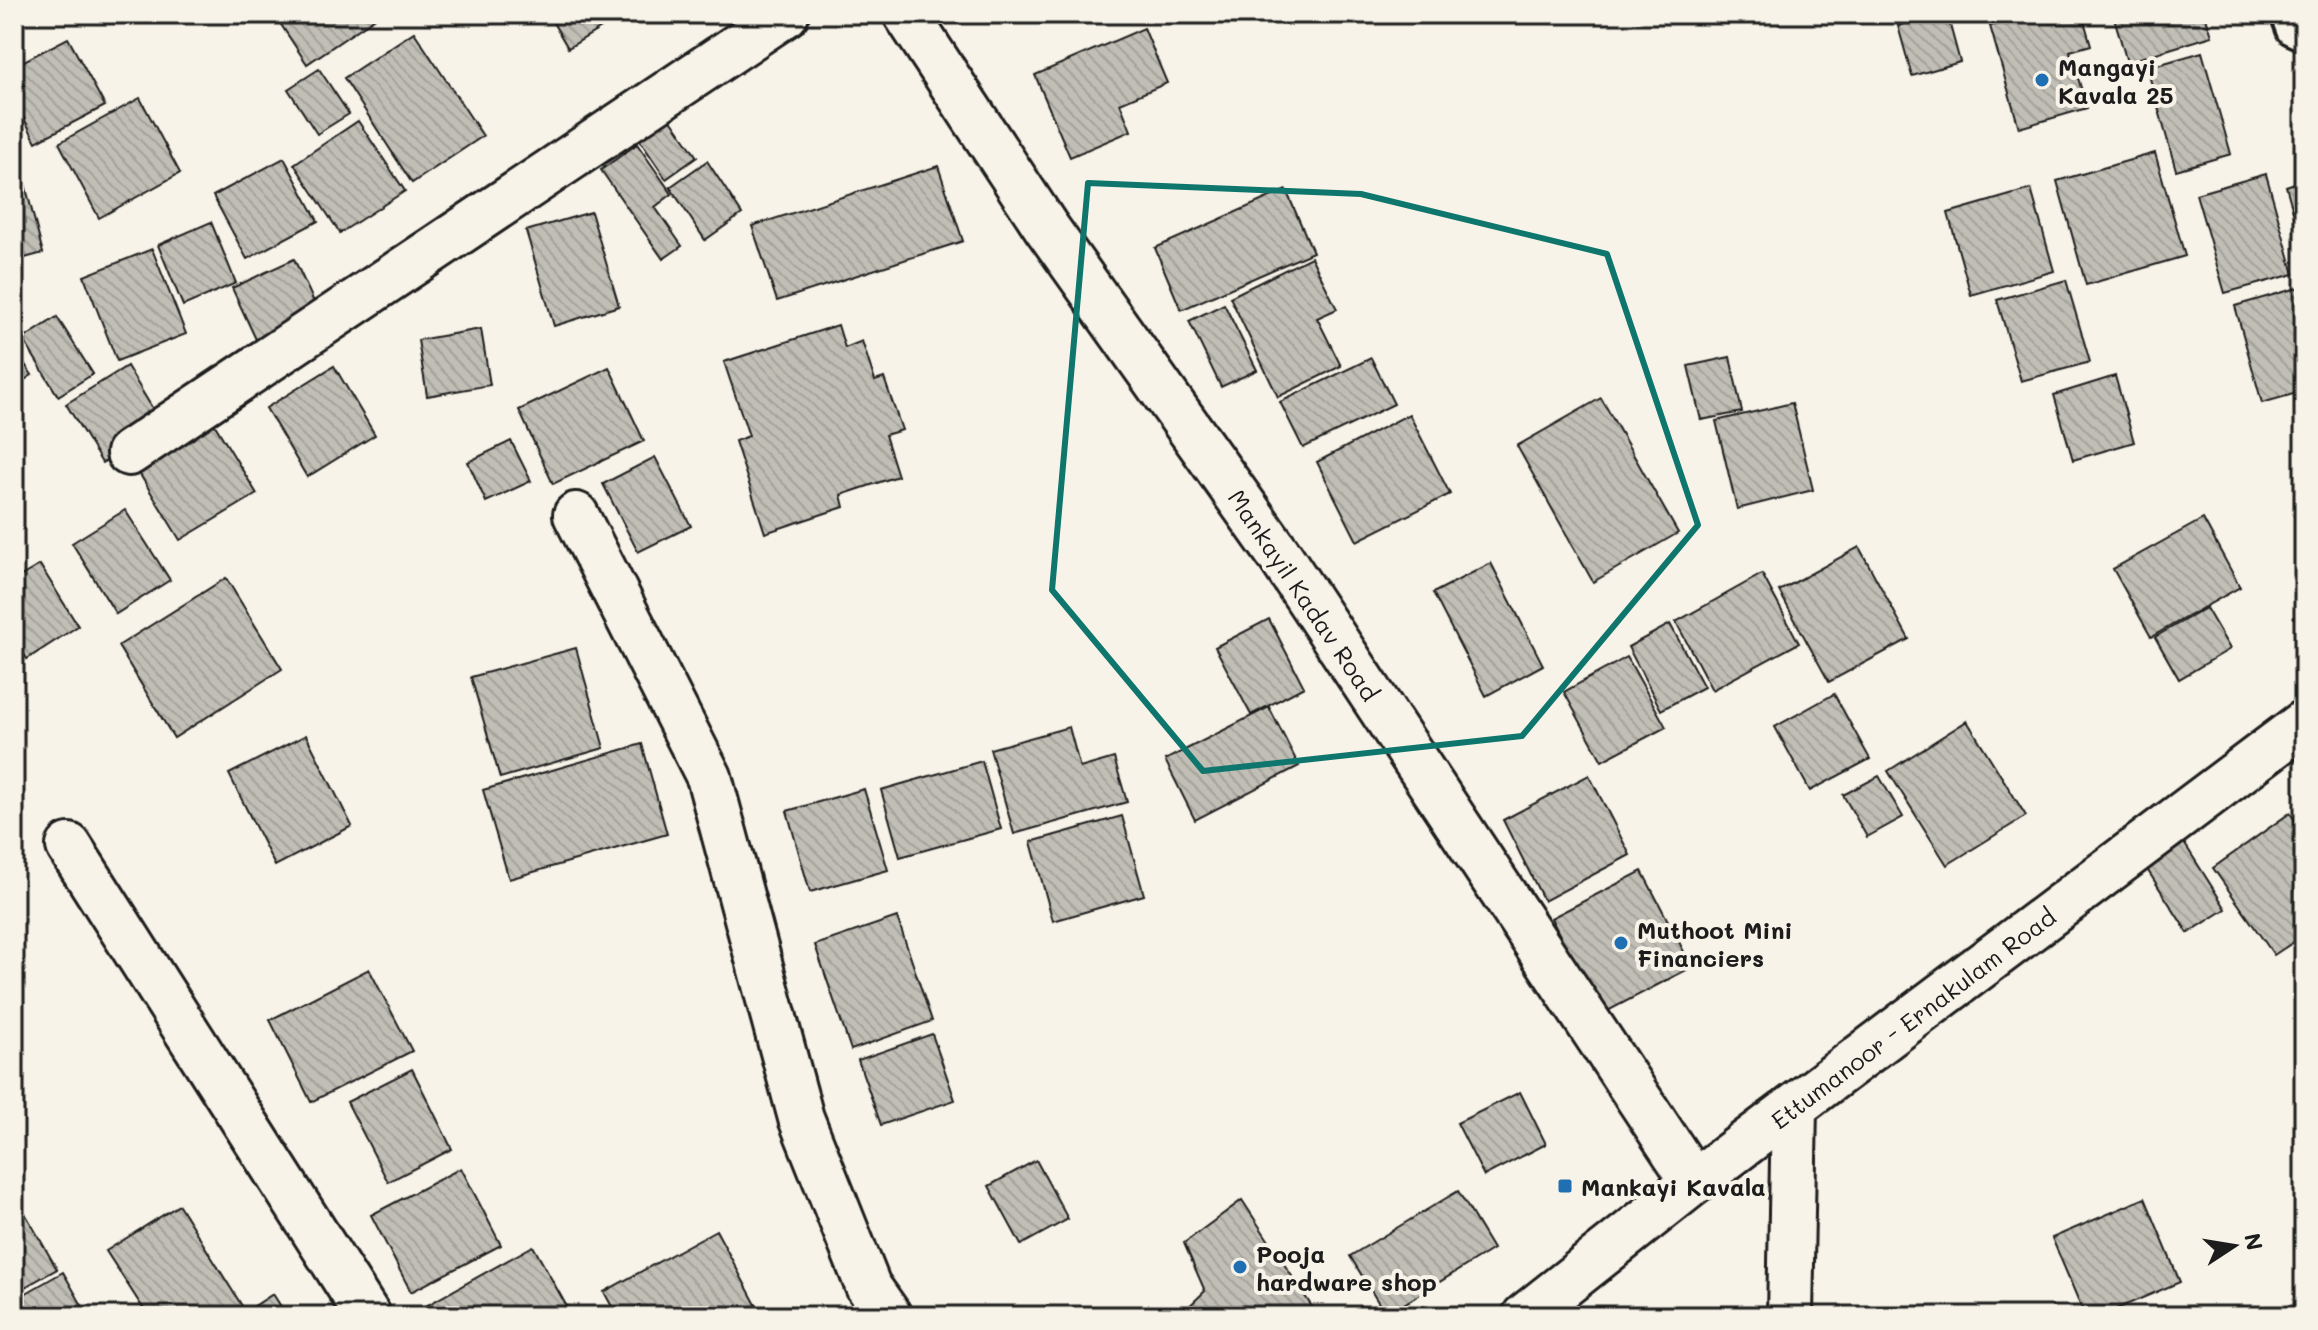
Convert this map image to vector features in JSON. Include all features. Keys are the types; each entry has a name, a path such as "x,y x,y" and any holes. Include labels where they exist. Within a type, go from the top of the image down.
{"street":[{"path":"129,453 786,14"},
{"name":"Mankayil Kadav Road","path":"906,14 1046,227 1280,556 1694,1182"},
{"path":"576,515 709,777 801,1118 868,1286 889,1316"},
{"name":"Ettumanoor - Ernakulam Road","path":"1525,1316 1694,1182 2304,723"},
{"path":"69,846 368,1316"},
{"path":"1790,1316 1794,1108"}],"lane":[{"path":"2285,14 2291,30 2304,36"}],"highlighted area":[{"path":"1088,183 1361,194 1607,254 1698,525 1522,736 1203,771 1052,590"}],"building":[{"path":"274,14 381,14 307,64"},
{"path":"548,14 624,14 568,48"},
{"path":"1947,14 1960,62 1912,76 1898,26"},
{"name":"Mangayi Kavala 25","path":"2030,14 2082,14 2091,45 2070,51 2087,108 2019,128 1990,26"},
{"path":"2113,14 2205,14 2212,36 2127,62"},
{"path":"1144,28 1167,83 1120,103 1131,131 1070,157 1035,75"},
{"path":"414,32 483,136 412,183 344,78"},
{"path":"68,38 105,106 36,142 14,99 14,66"},
{"path":"2202,52 2231,154 2176,170 2147,68"},
{"path":"319,69 349,114 317,134 288,89"},
{"path":"140,98 180,173 99,218 59,143"},
{"path":"670,118 697,157 666,179 639,139"},
{"path":"358,121 405,191 340,233 294,164"},
{"path":"14,142 43,253 14,261"},
{"path":"637,144 672,194 655,207 682,246 663,259 601,170"},
{"path":"2155,153 2185,256 2086,285 2057,181"},
{"path":"284,158 318,221 247,259 213,196"},
{"path":"707,161 742,214 705,240 670,187"},
{"path":"938,166 963,241 777,301 752,226"},
{"path":"2266,174 2294,274 2225,293 2196,194"},
{"path":"2304,180 2304,251 2286,186"},
{"path":"2031,189 2054,271 1971,295 1948,213"},
{"path":"1286,190 1313,252 1181,310 1155,248"},
{"path":"591,212 619,306 554,326 526,231"},
{"path":"211,222 236,283 183,306 158,245"},
{"path":"152,249 186,334 117,361 84,276"},
{"path":"1311,257 1337,309 1317,318 1341,366 1278,397 1230,297"},
{"path":"294,259 321,317 259,346 232,288"},
{"path":"2066,280 2090,362 2021,381 1997,300"},
{"path":"2304,286 2304,391 2262,403 2235,306"},
{"path":"1224,304 1257,370 1221,387 1189,321"},
{"path":"57,317 93,374 58,396 23,339"},
{"path":"838,325 845,348 862,341 875,381 884,378 902,430 885,435 898,476 841,495 844,507 765,533 735,441 749,436 724,362"},
{"path":"481,329 490,385 427,396 418,340"},
{"path":"14,348 32,375 14,387"},
{"path":"1730,357 1742,412 1701,420 1688,366"},
{"path":"1371,358 1394,404 1303,448 1280,402"},
{"path":"127,366 163,426 102,463 66,404"},
{"path":"334,366 375,435 307,477 266,408"},
{"path":"609,367 644,441 553,484 519,410"},
{"path":"2115,376 2134,442 2073,460 2054,395"},
{"path":"1601,398 1678,533 1593,582 1517,446"},
{"path":"1792,403 1813,490 1737,509 1716,421"},
{"path":"1409,414 1450,494 1357,541 1317,462"},
{"path":"210,417 257,494 180,540 133,463"},
{"path":"511,441 531,481 486,502 468,462"},
{"path":"655,457 691,526 638,552 603,484"},
{"path":"125,510 170,580 116,614 72,543"},
{"path":"2203,519 2240,587 2151,637 2113,569"},
{"path":"1859,547 1909,639 1829,682 1779,591"},
{"path":"1491,563 1543,665 1486,696 1433,593"},
{"path":"40,565 78,626 27,659 14,639 14,580"},
{"path":"1762,574 1799,643 1712,690 1676,622"},
{"path":"226,578 282,669 174,738 118,646"},
{"path":"2206,608 2230,649 2179,679 2155,637"},
{"path":"1269,619 1304,687 1251,715 1215,647"},
{"path":"1670,624 1704,687 1661,710 1628,647"},
{"path":"576,648 604,748 500,778 471,677"},
{"path":"1627,657 1666,727 1602,761 1564,692"},
{"path":"1834,694 1870,759 1810,791 1775,727"},
{"path":"1269,707 1299,766 1195,820 1165,760"},
{"path":"1967,721 2026,816 1947,865 1888,771"},
{"path":"1069,727 1080,768 1114,758 1127,802 1014,834 990,749"},
{"path":"306,735 352,826 275,866 229,774"},
{"path":"642,744 667,834 509,879 483,790"},
{"path":"982,761 1001,829 900,857 881,790"},
{"path":"1589,775 1630,855 1544,901 1503,820"},
{"path":"1879,776 1903,817 1867,837 1843,795"},
{"path":"864,789 888,870 810,892 787,811"},
{"path":"2290,813 2304,833 2304,935 2274,955 2213,868"},
{"path":"1122,816 1144,895 1053,921 1031,842"},
{"path":"2181,838 2226,909 2188,933 2143,863"},
{"name":"Muthoot Mini Financiers","path":"1642,871 1692,967 1600,1015 1551,918"},
{"path":"897,917 932,1021 851,1050 815,945"},
{"path":"369,969 412,1051 311,1102 270,1020"},
{"path":"932,1034 955,1100 881,1125 858,1060"},
{"path":"412,1069 452,1149 388,1182 347,1102"},
{"path":"1520,1092 1546,1144 1484,1176 1457,1123"},
{"path":"1036,1160 1068,1219 1021,1245 989,1186"},
{"path":"461,1168 501,1245 411,1292 371,1215"},
{"path":"1458,1191 1493,1249 1386,1315 1350,1256"},
{"path":"14,1194 57,1269 14,1293"},
{"path":"2145,1198 2180,1282 2100,1316 2085,1316 2052,1238"},
{"name":"Pooja hardware shop","path":"1242,1200 1318,1316 1179,1316 1205,1291 1184,1243"},
{"path":"179,1205 242,1306 227,1316 148,1316 106,1251"},
{"path":"716,1230 762,1316 617,1316 604,1292"},
{"path":"533,1246 571,1314 408,1316"},
{"path":"63,1272 88,1316 14,1316 14,1300"},
{"path":"273,1294 287,1316 239,1316"}],"place":[{"name":"Mangayi Kavala 25","path":"2042,80"},
{"name":"Muthoot Mini Financiers","path":"1621,943"},
{"name":"Mankayi Kavala","path":"1565,1186"},
{"name":"Pooja hardware shop","path":"1240,1267"}]}
